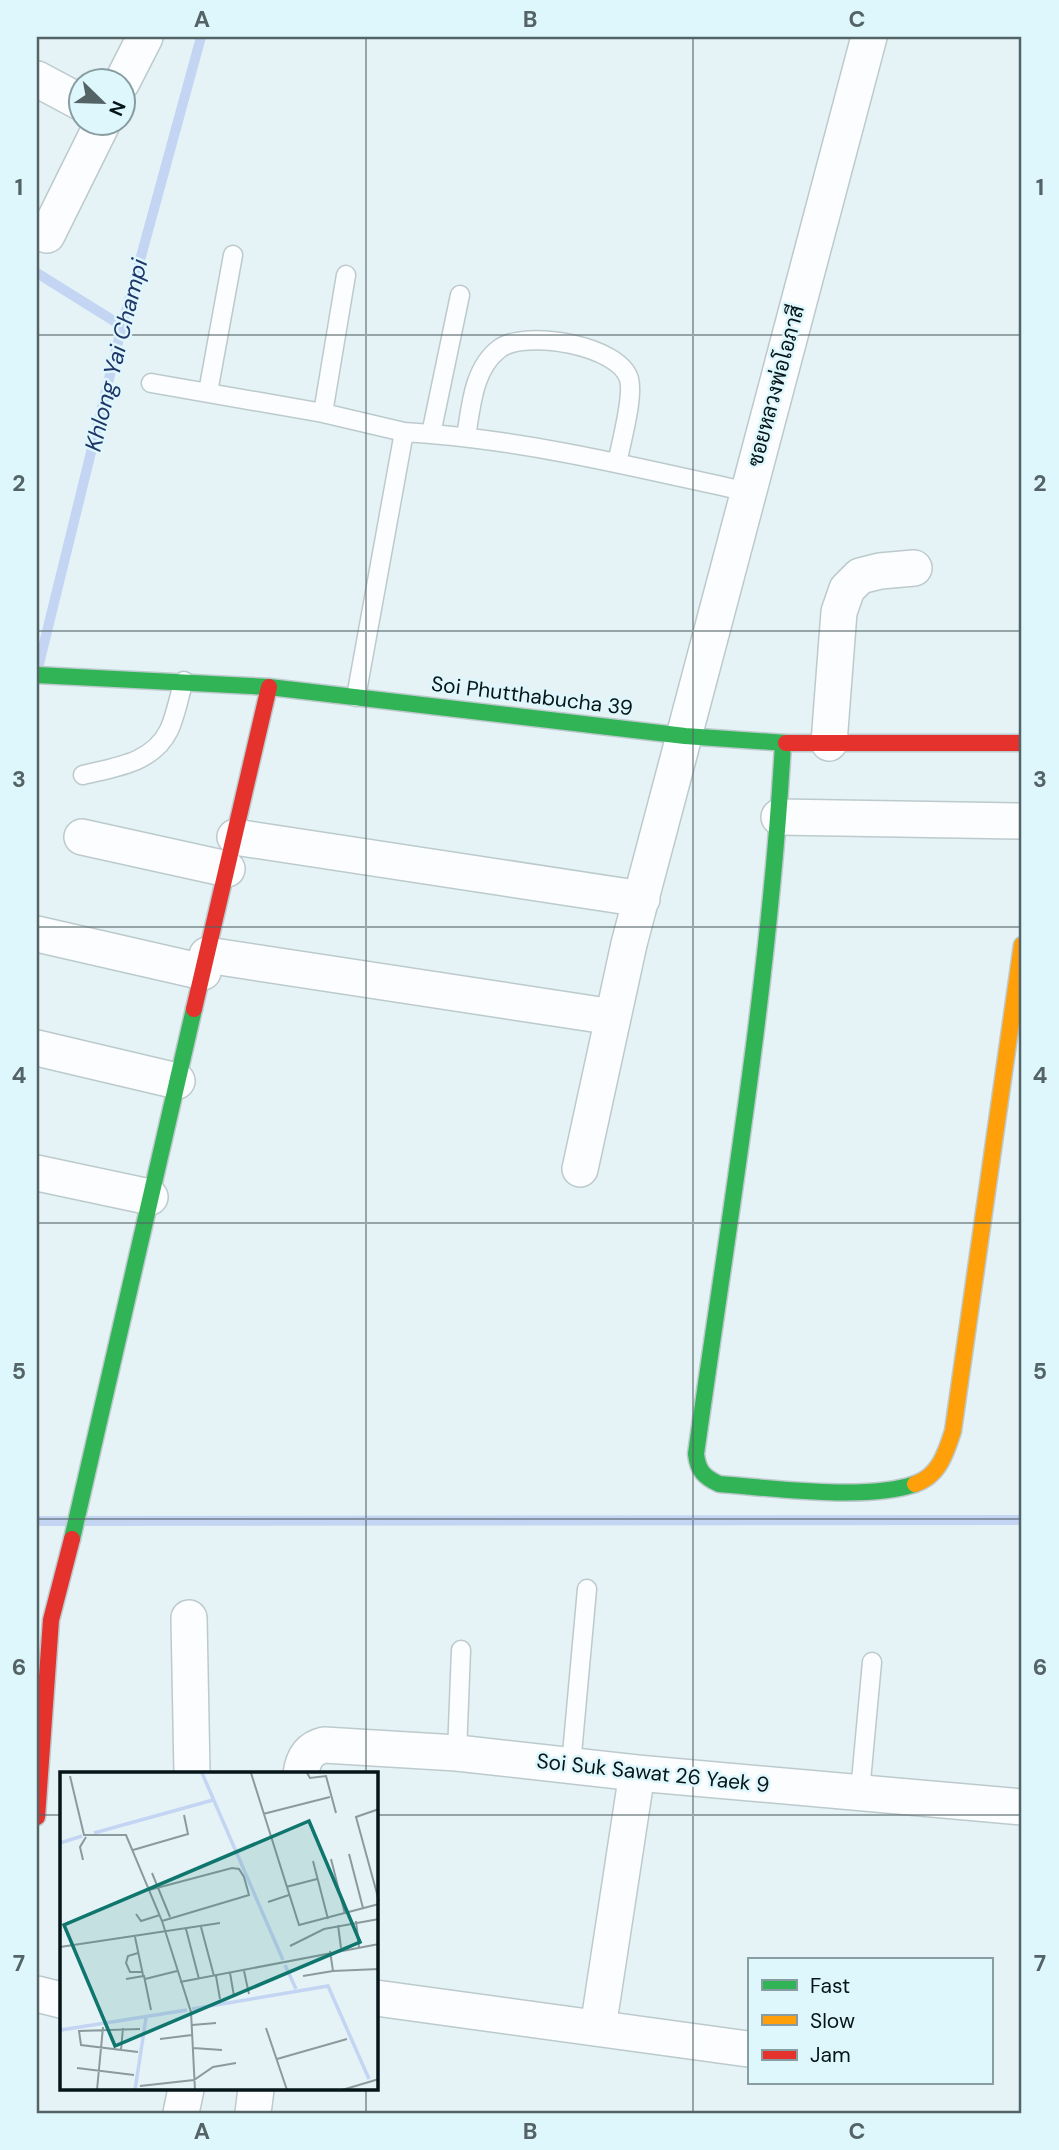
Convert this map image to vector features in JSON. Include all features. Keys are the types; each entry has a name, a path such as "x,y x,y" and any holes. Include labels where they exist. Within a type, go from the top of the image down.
{"street":[{"path":"130,66 145,37"},
{"name":"ซอยหลวงพ่อโอภาสี","path":"580,1169 629,944 869,37"},
{"path":"37,79 66,95"},
{"path":"47,235 96,136"},
{"path":"829,743 839,612 847,589 860,576 880,570 914,568"},
{"name":"Soi Phutthabucha 39","path":"37,674 270,687 685,736 783,743 1022,743"},
{"path":"37,1817 51,1620 83,1495 270,687"},
{"path":"783,743 768,942 696,1454 697,1466 706,1478 719,1484 846,1491 899,1488 925,1480 944,1460 953,1431 1022,945"},
{"path":"779,817 1022,821"},
{"path":"82,837 642,898"},
{"path":"37,934 205,963 613,1017"},
{"path":"37,1048 177,1082"},
{"path":"37,1173 150,1197"},
{"path":"189,1618 192,1772"},
{"name":"Soi Suk Sawat 26 Yaek 9","path":"302,1772 307,1755 315,1747 324,1745 457,1753 637,1773 1022,1807"},
{"path":"598,2028 637,1773"},
{"path":"37,1994 60,2000"},
{"path":"378,1998 748,2049"},
{"path":"181,2113 186,2090"},
{"path":"253,2113 256,2090"}],"lane":[{"path":"208,392 233,255"},
{"path":"323,413 346,275"},
{"path":"431,434 460,295"},
{"path":"466,437 474,391 482,368 500,347 546,340 582,346 617,361 629,378 629,401 617,463"},
{"path":"151,383 323,413 404,432 466,437 573,454 748,492"},
{"path":"356,698 404,432"},
{"path":"83,775 128,765 151,753 169,730 184,681"},
{"path":"572,1765 587,1590"},
{"path":"457,1753 461,1650"},
{"path":"860,1793 872,1662"}],"waterway":[{"name":"Khlong Yai Champi","path":"38,668 122,326 201,37"},
{"path":"37,273 122,326"},
{"path":"37,1521 1022,1520"}],"traffic: fast":[{"path":"37,675 269,687 685,736 786,743"},
{"path":"783,743 769,921 697,1460 703,1473 719,1484 845,1493 871,1492 915,1484"},
{"path":"72,1539 194,1009"}],"traffic: slow":[{"path":"915,1484 936,1470 953,1431 1022,945"}],"traffic: jam":[{"path":"194,1009 269,687"},
{"path":"786,743 1022,743"},
{"path":"37,1817 51,1620 72,1539"}]}
